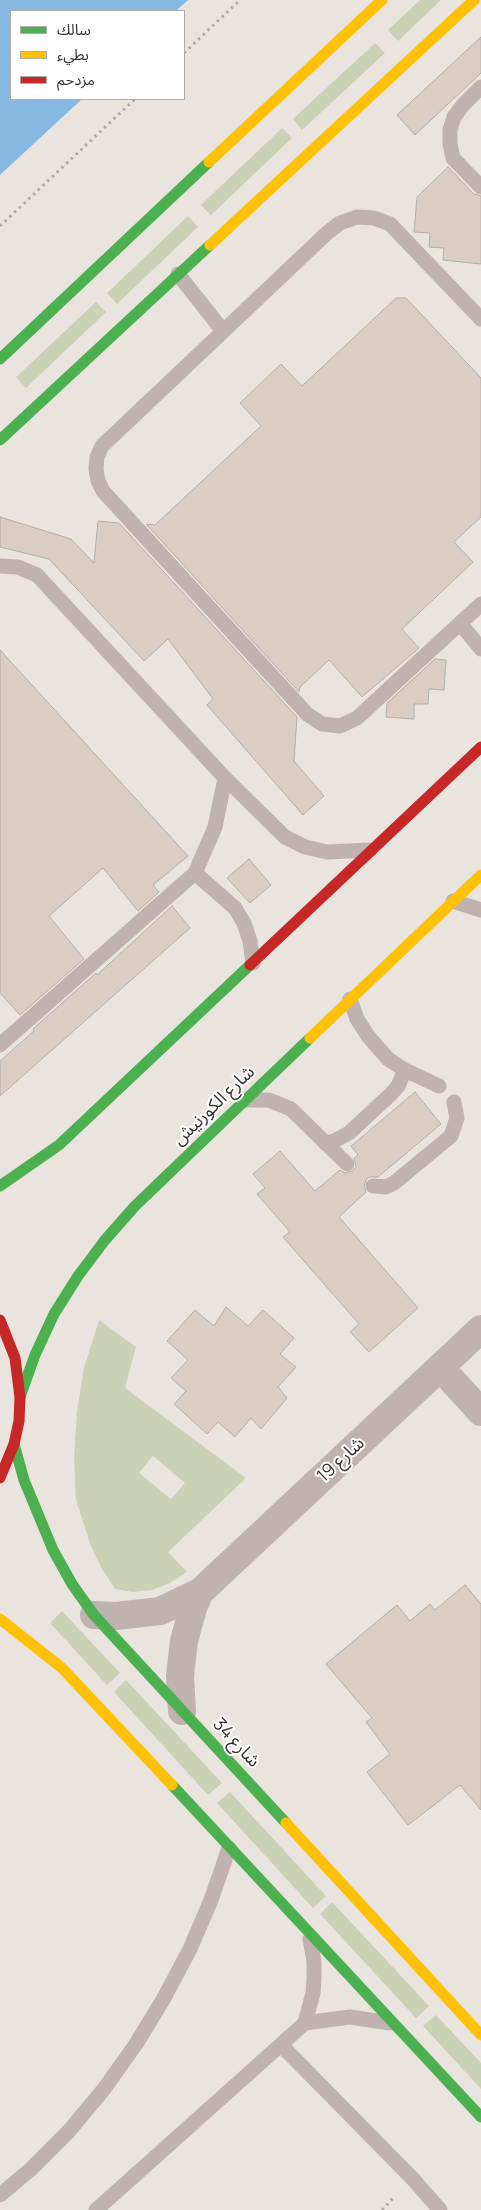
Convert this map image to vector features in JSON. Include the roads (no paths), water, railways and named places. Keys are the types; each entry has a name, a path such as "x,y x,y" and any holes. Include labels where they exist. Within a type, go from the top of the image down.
{"street":[{"path":"0,359 382,0"},
{"path":"0,440 474,0"},
{"path":"0,1186 59,1145 481,748"},
{"name":"شارع الكورنيش","path":"20,1398 35,1355 54,1314 78,1276 105,1240 135,1206 481,875"},
{"path":"0,1320 15,1358 20,1398 19,1421 14,1444 0,1478"},
{"name":"شارع 19","path":"94,1615 116,1616 160,1610 200,1592 481,1329"},
{"path":"440,1367 481,1412"},
{"name":"شارع 34","path":"14,1444 24,1480 53,1550 72,1584 94,1615 481,2034"},
{"name":"شارع 19","path":"182,1710 180,1676 184,1641 193,1608 200,1592"},
{"path":"0,1619 35,1644 62,1668 481,2117"}],"lane":[{"path":"481,88 462,105 454,117 450,130 453,158 481,187"},
{"path":"481,320 390,224 374,218 356,217 340,223 327,233 102,446 97,457 96,469 98,481 103,492 307,714 322,724 340,726 357,718 481,604"},
{"path":"178,274 223,331"},
{"path":"0,566 18,567 37,575 225,778 285,837 305,847 327,852 374,849"},
{"path":"460,624 481,649"},
{"path":"0,1045 194,873 214,827 225,778"},
{"path":"194,873 235,908 244,923 250,941 252,963"},
{"path":"453,901 481,910"},
{"path":"350,999 357,1018 368,1036 388,1059 405,1070 439,1086"},
{"path":"325,1143 334,1141 349,1133 391,1094 405,1070"},
{"path":"246,1100 269,1100 291,1109 347,1164"},
{"path":"373,1186 386,1187 394,1183 451,1136 457,1118 454,1102"},
{"path":"0,2195 31,2169 69,2130 104,2088 136,2044 164,1998 190,1949 230,1848"},
{"path":"96,2210 305,2023 313,1993 314,1978 314,1962 308,1932"},
{"path":"305,2023 350,2017 394,2024"},
{"path":"281,2045 412,2178 440,2210"}],"water":[{"path":"0,0 188,0 177,10 10,10 10,100 81,100 0,175"}]}
